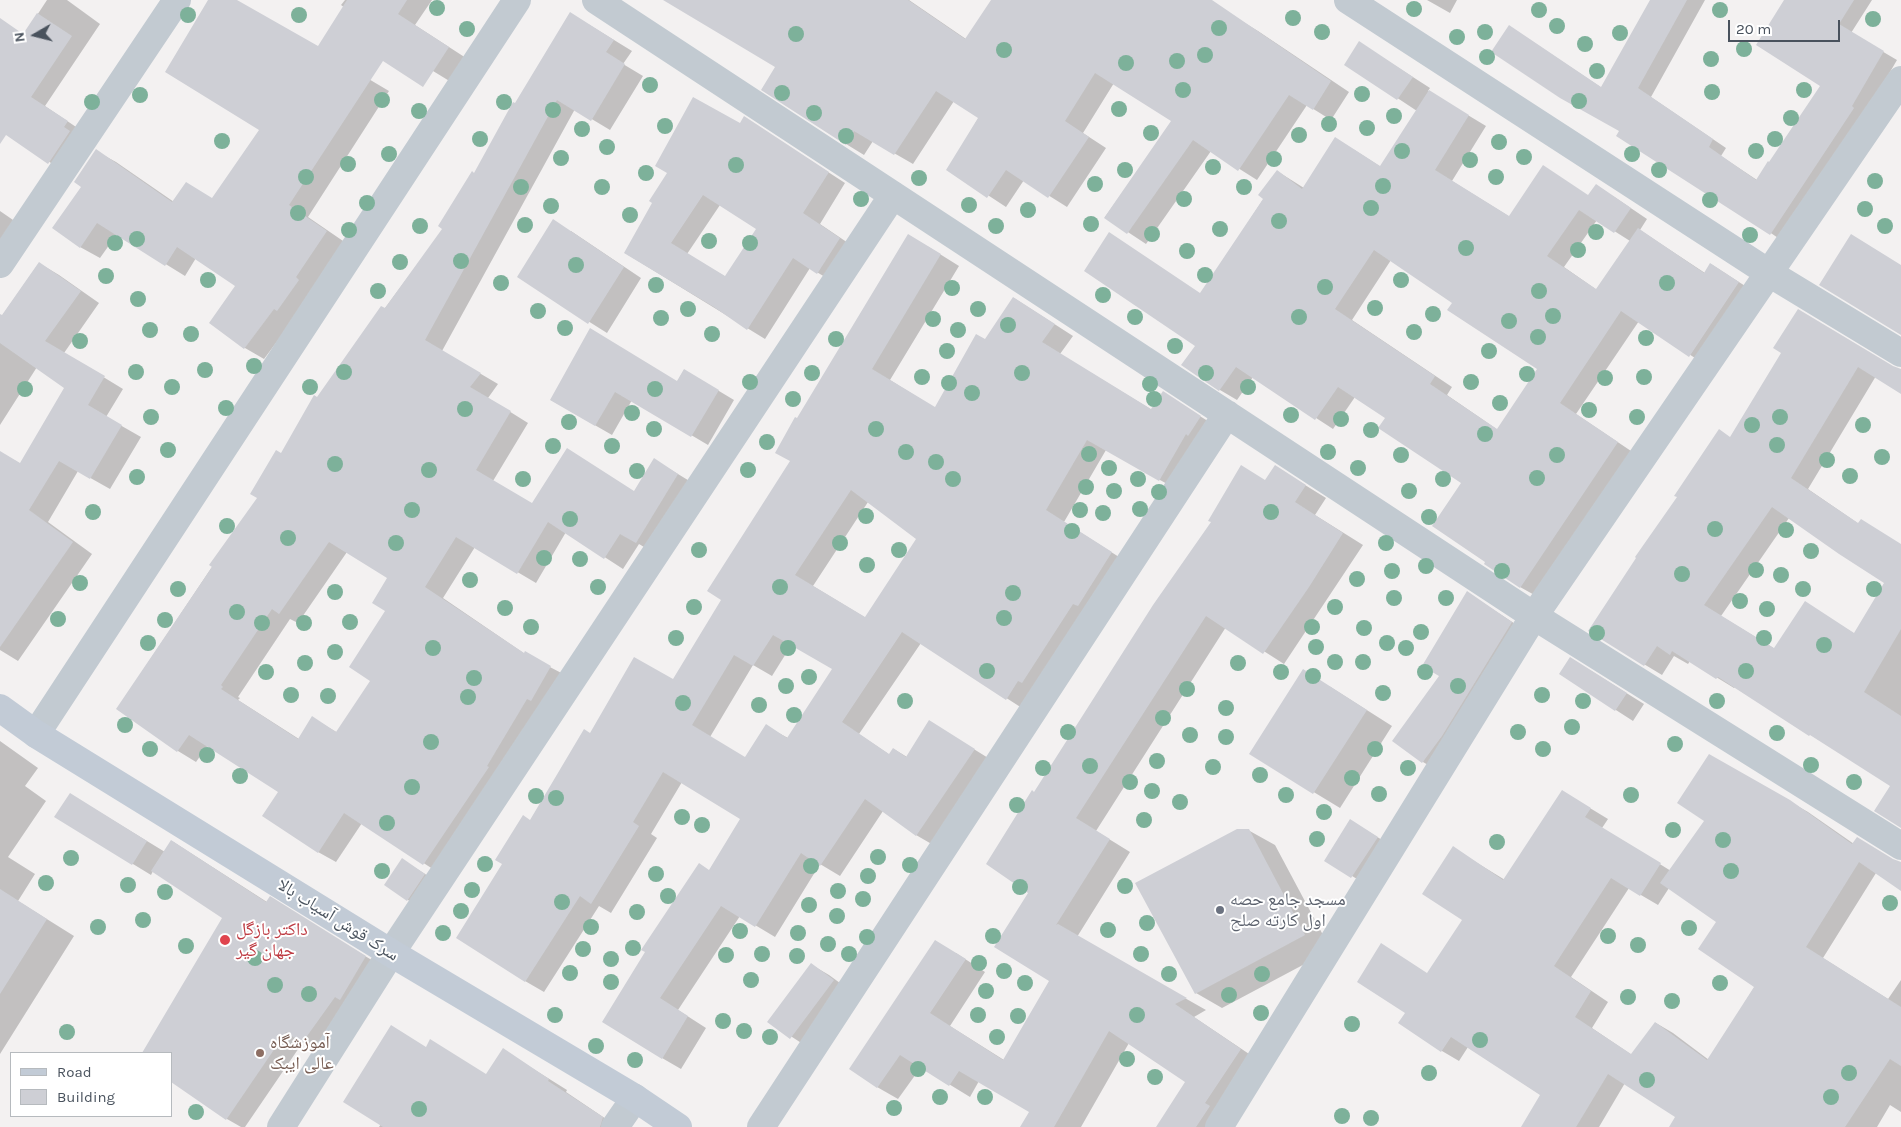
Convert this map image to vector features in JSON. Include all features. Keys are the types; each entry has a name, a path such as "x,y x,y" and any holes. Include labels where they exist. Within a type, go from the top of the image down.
{"street":[{"path":"0,264 177,0"},
{"path":"36,734 516,0"},
{"path":"596,0 1534,616 1901,846"},
{"path":"1348,0 1769,273 1901,353"},
{"path":"1219,1127 1534,616 1901,80"},
{"path":"281,1127 391,953 893,195"},
{"path":"761,1127 1227,414"},
{"name":"سرک قوش آسیاب بالا","path":"0,708 36,734 391,953 635,1098 678,1127"},
{"path":"615,1127 635,1098"}],"building":[{"path":"208,0 237,0 318,46 347,0 407,0 398,14 449,47 423,87 383,61 289,205 327,231 296,277 299,280 277,311 274,309 244,349 209,323 235,286 177,247 165,266 97,223 80,248 52,228 81,187 74,182 96,149 172,202 186,182 212,198 259,130 165,72"},
{"path":"663,0 908,0 965,39 991,0 1212,0 1331,81 1313,110 1289,95 1238,171 1193,140 1127,234 1104,218 1171,121 1095,73 1065,121 1089,137 1048,198 1006,170 987,198 946,170 978,118 936,91 894,155 854,131 846,145 761,90 775,67"},
{"path":"1650,0 1687,0 1638,88 1713,139 1709,147 1756,180 1820,86 1756,45 1784,0 1854,0 1839,24 1884,51 1852,106 1854,108 1770,235 1616,136 1619,131 1560,98 1491,52 1509,25 1601,87"},
{"path":"570,12 614,40 606,52 625,64 591,121 557,100 425,340 481,373 470,387 511,411 476,470 532,503 567,448 634,491 654,458 678,474 636,543 620,534 604,559 548,522 517,574 456,537 425,587 524,653 525,651 551,666 531,701 527,699 487,766 489,767 423,865 344,813 318,853 262,816 278,792 189,735 177,752 116,709 212,567 209,565 257,498 250,494 276,450 281,453 314,395 317,397 381,306 385,308 442,229 438,226 472,171 474,173 513,102 515,103","holes":["329,542 387,578 372,603 385,611 349,667 370,681 336,732 312,716 298,739 221,689 223,687 221,685 272,609 279,614"]},
{"path":"37,13 72,36 31,97 68,121 64,127 70,131 48,164 6,135 0,144 0,18 23,34"},
{"path":"1359,41 1413,77 1397,100 1344,65"},
{"path":"1429,90 1469,115 1435,170 1509,216 1543,165 1588,195 1596,184 1631,208 1614,233 1579,210 1547,256 1596,289 1638,228 1704,273 1710,263 1739,282 1689,357 1621,311 1560,403 1618,442 1520,588 1432,526 1461,483 1378,428 1385,418 1338,387 1315,420 1236,367 1219,391 1181,365 1195,346 1084,271 1109,232 1200,293 1263,199 1258,195 1277,170 1302,189 1335,137 1380,166","holes":["1374,250 1452,303 1447,310 1537,369 1497,429 1430,384 1435,376 1335,309"]},
{"path":"693,97 740,123 744,116 829,172 803,213 840,238 817,274 793,258 747,330 714,307 624,253 652,203 649,201 667,173 655,166","holes":["703,195 756,229 725,276 671,243"]},
{"path":"553,219 624,267 588,324 517,277"},
{"path":"908,234 941,254 872,369 935,407 976,334 985,339 1013,297 1055,324 1042,342 1151,409 1163,391 1201,416 1188,436 1186,434 1159,481 1087,440 1046,510 1112,552 1078,606 1073,604 1022,683 1018,681 1006,700 902,632 842,722 889,754 893,748 906,757 929,720 975,749 916,836 865,799 820,866 801,853 755,927 721,906 660,998 688,1016 662,1059 602,1022 645,952 641,950 699,863 709,870 740,819 663,772 633,822 639,826 591,904 580,896 525,982 456,938 502,864 495,860 523,815 530,820 584,729 590,733 634,657 673,679 721,600 707,591 790,461 775,453 795,417 797,418","holes":["851,490 916,539 865,617 795,575","773,635 832,669 787,738 766,724 745,757 692,725 734,655 753,666"]},
{"path":"1851,234 1901,265 1901,335 1819,285"},
{"path":"39,262 81,291 45,341 105,376 88,405 122,425 90,479 59,461 29,510 73,542 0,647 0,451 20,463 64,388 0,343 0,314 2,315"},
{"path":"1798,309 1901,369 1901,394 1858,367 1791,478 1858,523 1861,519 1901,544 1901,629 1864,692 1901,716 1901,828 1874,811 1890,786 1718,677 1716,679 1672,651 1670,655 1657,646 1644,666 1588,631 1635,557 1677,497 1674,496 1719,429 1730,437 1781,353 1773,348","holes":["1772,507 1884,583 1854,633 1805,601 1774,648 1704,605"]},
{"path":"590,328 677,381 684,369 719,390 691,437 615,392 595,426 550,400"},
{"path":"1241,465 1265,480 1275,465 1306,485 1295,502 1343,533 1263,654 1206,616 1076,818 1110,839 1056,925 1058,924 1187,998 1175,1004 1241,1049 1205,1103 1210,1106 1196,1127 1156,1127 1185,1082 1109,1031 1054,1127 1020,1127 1029,1112 959,1071 949,1086 900,1055 877,1088 849,1069 935,940 966,959 930,1013 1003,1060 1049,981 994,947 1028,893 986,864 1153,605 1211,522 1208,521"},
{"path":"1467,591 1512,622 1442,736 1422,763 1392,741 1439,676 1422,666"},
{"path":"1570,657 1627,693 1615,711 1559,674"},
{"path":"1303,669 1367,710 1313,794 1249,754"},
{"path":"1709,754 1790,800 1852,844 1857,837 1901,862 1901,891 1859,862 1806,947 1901,1007 1901,1066 1890,1059 1845,1127 1669,1127 1675,1117 1608,1074 1576,1127 1521,1127 1540,1095 1451,1037 1441,1052 1398,1023 1405,1013 1357,982 1381,943 1427,973 1462,920 1422,894 1453,846 1503,880 1562,790 1591,808 1585,817 1661,863 1640,896 1611,878 1554,966 1591,991 1575,1017 1631,1054 1655,1022 1707,1060 1754,987 1698,949 1716,922 1660,883 1704,821 1677,803"},
{"path":"70,793 147,841 132,865 54,817"},
{"path":"1350,819 1378,837 1351,878 1324,861"},
{"path":"1237,829 1249,829 1305,935 1195,994 1135,883"},
{"path":"171,840 266,902 270,896 366,956 340,1000 335,997 302,1043 286,1032 226,1120 172,1083 172,1052 143,1052 222,918 151,871"},
{"path":"402,858 425,874 407,901 384,885"},
{"path":"0,889 47,919 0,994"},
{"path":"811,963 834,980 790,1039 767,1022"},
{"path":"391,1025 426,1047 430,1039 486,1074 503,1048 549,1079 548,1081 603,1117 600,1127 383,1127 343,1102"}],"place":[{"name":"مسجد جامع حصه اول کارته صلح","path":"1220,910"},
{"name":"داکتر بازگل جهان گیر","path":"225,940"},
{"name":"آموزشگاه عالی ایبک","path":"260,1053"}]}
